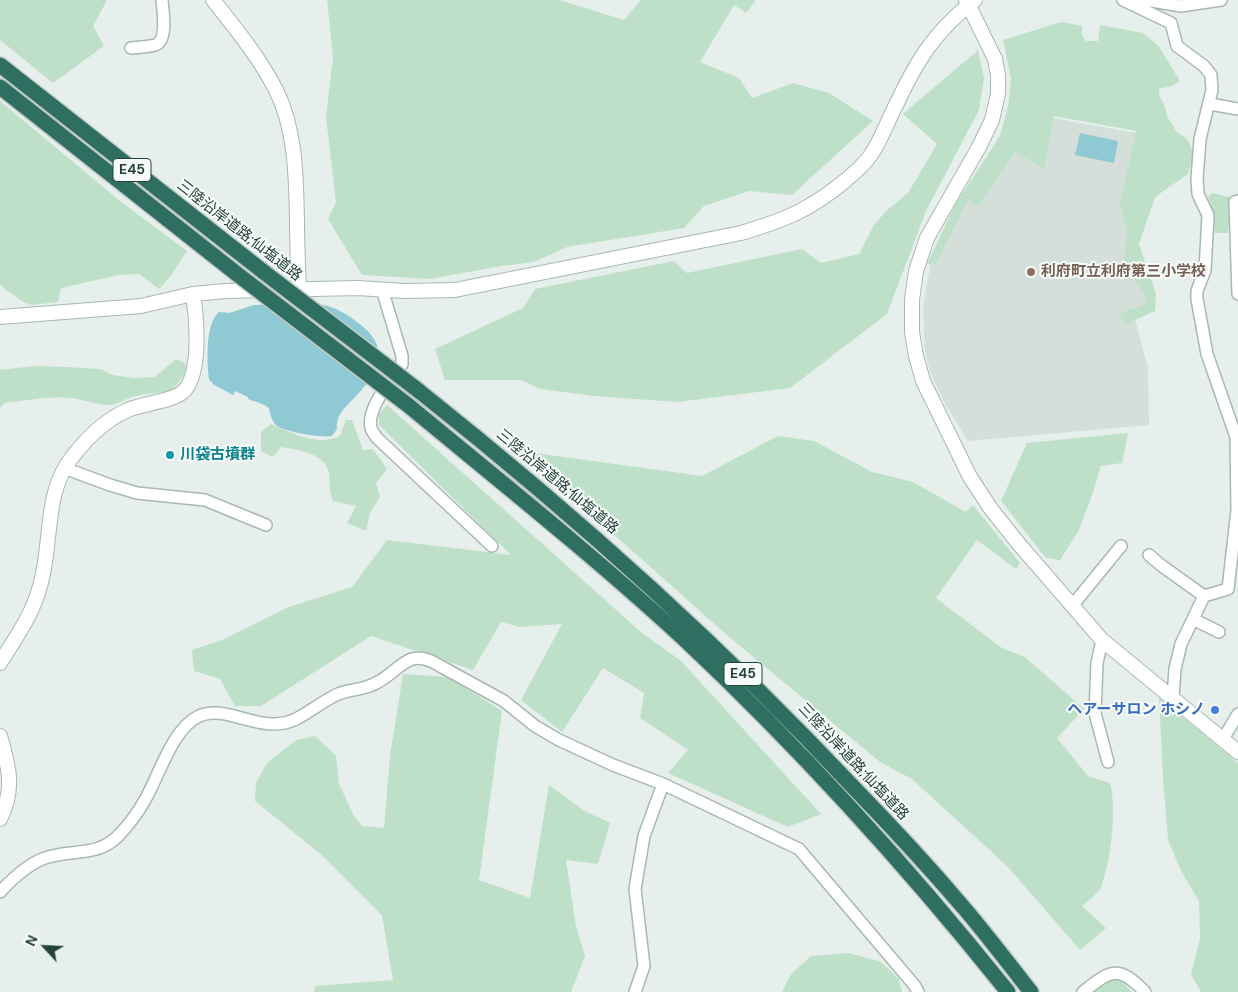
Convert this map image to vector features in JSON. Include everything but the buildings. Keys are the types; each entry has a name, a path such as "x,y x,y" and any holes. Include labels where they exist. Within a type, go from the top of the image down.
{"highway":[{"name":"三陸沿岸道路;仙塩道路","path":"0,65 494,451 600,541 692,624 798,728 964,908 1031,992"},
{"name":"E45","path":"0,87 237,274 409,406 563,534 682,638 784,738 871,830 950,919 1008,992"}],"street":[{"path":"131,48 157,45 162,41 162,0"},
{"path":"213,0 246,42 262,67 277,92 286,118 292,144 296,187 299,289"},
{"path":"1126,2 1146,0 1181,6 1222,0"},
{"path":"0,317 141,306 193,294 358,288 436,292 483,285 741,233 778,222 802,212 832,192 870,157 878,145 910,74 923,52 970,2 995,59 998,75 998,94 992,120 932,230 918,262 912,300 912,332 923,381 970,476 991,510 1018,543 1102,640 1238,752"},
{"path":"1126,2 1171,23 1177,46 1204,66 1212,75 1210,104 1200,139 1197,179 1198,194 1208,214 1205,270 1197,291 1197,299 1207,354 1236,437 1237,510 1233,589 1204,596 1149,555"},
{"path":"1210,104 1238,109"},
{"path":"1238,201 1235,202 1238,294"},
{"path":"382,290 402,356 402,364 372,410 371,429 377,438 492,546"},
{"path":"0,663 33,606 40,588 46,562 54,493 64,468 73,455 111,419 127,410 180,394 189,384 194,367 196,311 193,294"},
{"path":"64,468 137,493 205,500 266,525"},
{"path":"1072,606 1121,546"},
{"path":"1173,697 1175,669 1181,644 1204,596"},
{"path":"1193,619 1219,632"},
{"path":"1102,640 1097,663 1095,713 1108,762"},
{"path":"0,892 27,868 46,858 102,848 115,839 138,812 177,737 186,726 200,716 215,713 273,725 285,723 295,720 338,694 365,689 407,661 420,658 431,661 504,701 535,726 559,740 613,765 663,784 799,849 916,986 918,992"},
{"path":"1223,739 1238,714"},
{"path":"0,736 10,778 7,805 0,819"},
{"path":"634,992 644,966 635,889 644,836 663,784"},
{"path":"1083,992 1099,978 1117,973 1126,975 1146,992"}],"shaded area":[{"name":"利府町立利府第三小学校","path":"1009,110 1136,133 1123,203 1150,307 1132,308 1148,368 1149,425 968,441 945,404 930,372 925,351 923,307 931,261 1000,136"}],"green space":[{"path":"0,0 107,0 93,26 104,46 53,83 0,40"},
{"path":"327,0 559,0 624,20 641,0 756,0 746,13 734,5 700,62 739,78 752,98 793,83 829,93 873,121 792,195 749,191 704,206 684,228 567,247 534,262 430,279 362,275 328,219 336,202 326,117 333,57"},
{"path":"1061,22 1082,26 1082,35 1086,41 1098,41 1100,25 1143,33 1158,45 1180,81 1172,86 1159,89 1159,96 1168,118 1177,132 1187,139 1194,153 1188,174 1155,197 1139,244 1156,294 1155,311 1126,324 1118,314 1146,304 1144,293 1124,263 1127,232 1120,203 1136,131 1054,116 1044,169 1015,152 978,206 968,200 935,265 927,264 955,205 1000,136 1008,106 1011,79 1003,40"},
{"path":"978,50 984,78 979,110 926,211 887,314 790,388 677,402 594,396 540,389 521,380 445,380 435,349 523,308 535,289 674,261 687,273 802,249 821,263 859,254 874,225 886,211 908,193 937,144 903,114"},
{"path":"0,101 120,201 187,251 170,277 159,289 139,274 119,275 61,288 58,302 31,305 20,300 0,285"},
{"path":"1212,193 1229,197 1231,224 1228,225 1228,233 1214,233 1215,215 1208,197"},
{"path":"176,359 185,363 187,367 177,384 165,391 132,397 113,405 53,398 4,403 0,408 0,370 35,366 67,367 100,369 113,375 134,378 155,377"},
{"path":"387,405 642,633 680,660 821,814 788,827 668,773 688,750 640,718 644,693 603,668 562,732 521,700 562,624 520,627 501,622 473,670 371,636 261,706 235,706 220,679 194,671 192,650 222,640 289,607 352,587 387,540 511,555 379,425 379,414"},
{"path":"346,420 352,420 363,450 373,449 387,469 376,483 380,497 370,513 366,531 347,523 356,506 333,501 329,474 323,461 303,451 281,447 273,457 261,451 261,432 271,424 305,438 323,440 340,436"},
{"path":"1128,433 1122,463 1101,466 1079,530 1060,560 1046,558 1001,501 1027,443"},
{"path":"778,436 814,441 872,472 913,482 966,512 973,505 1020,563 1016,569 977,540 936,598 1002,648 1025,657 1084,709 1057,738 1088,776 1110,783 1113,821 1108,864 1100,890 1082,906 1106,928 1080,950 1008,867 912,779 880,762 728,636 520,451 702,476"},
{"path":"403,674 448,677 502,711 479,880 530,898 549,785 583,810 610,823 598,864 566,860 576,926 585,956 571,992 314,992 316,986 393,980 382,915 323,856 255,801 256,783 267,763 296,740 315,736 336,756 339,784 354,816 362,826 384,828 390,756"},
{"path":"1159,698 1238,763 1238,992 1201,992 1191,974 1200,939 1199,901 1181,871 1168,840"},
{"path":"849,953 881,962 899,979 902,992 782,992 791,974 811,956"},
{"path":"1108,980 1120,980 1132,992 1093,992"}],"water":[{"path":"1080,133 1118,141 1114,163 1075,155"},
{"path":"254,305 323,305 346,314 369,332 374,339 377,345 377,352 368,379 363,388 339,416 337,429 332,436 312,435 277,426 267,406 248,399 248,397 235,391 233,395 214,385 209,379 208,343 214,318 219,312 229,313"}],"place":[{"name":"利府町立利府第三小学校","path":"1031,272"},
{"name":"川袋古墳群","path":"170,455"},
{"name":"ヘアーサロン ホシノ","path":"1215,710"}]}
